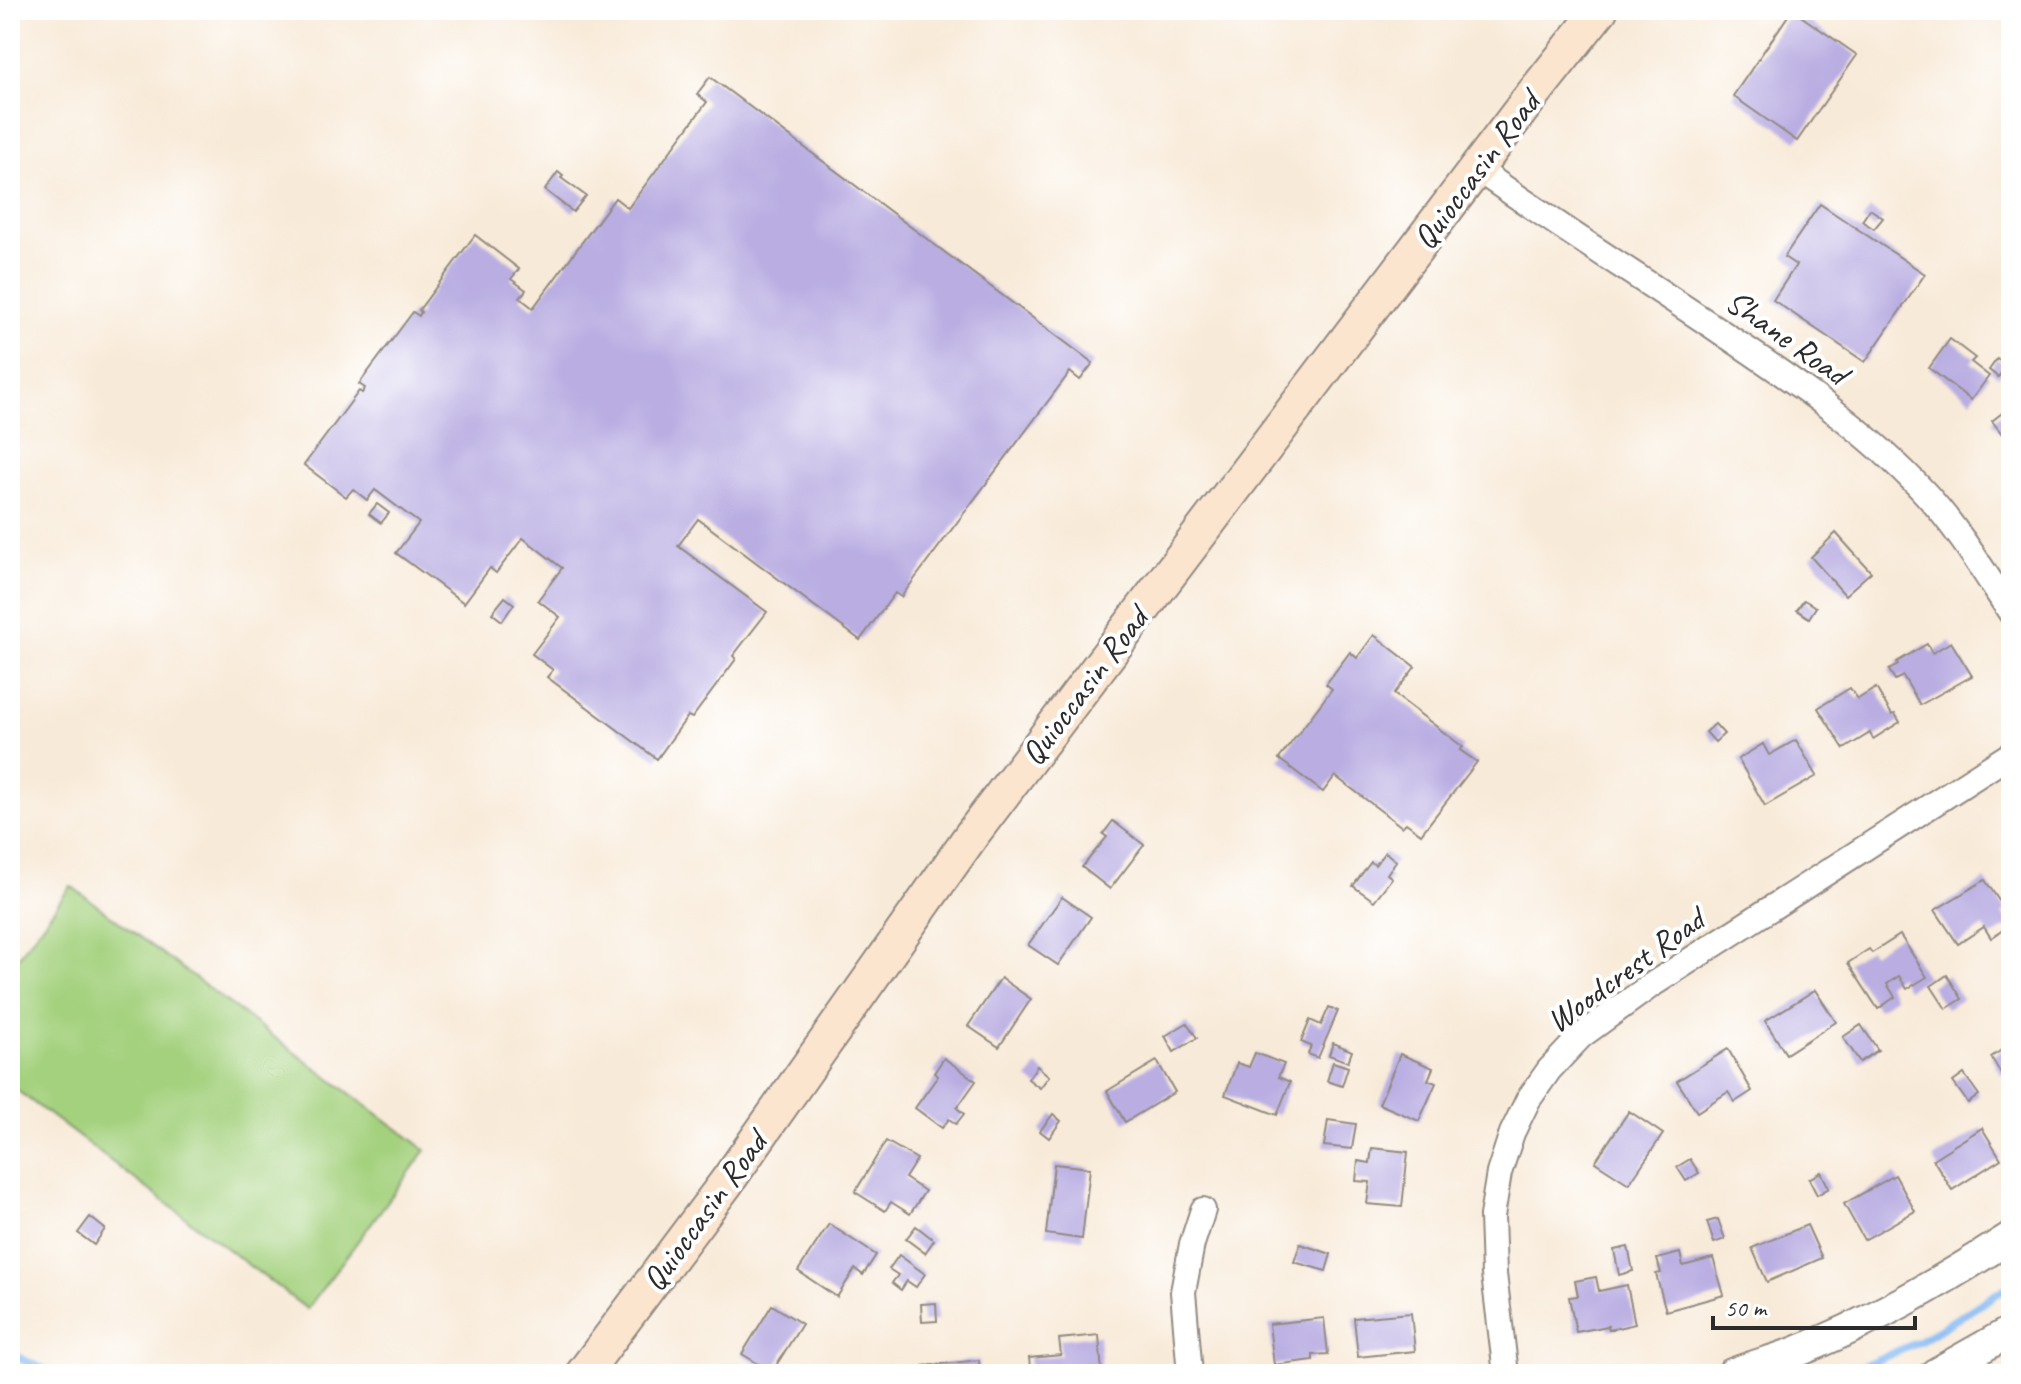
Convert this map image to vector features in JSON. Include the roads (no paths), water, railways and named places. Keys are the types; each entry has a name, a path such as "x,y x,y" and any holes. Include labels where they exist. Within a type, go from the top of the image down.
{"main road":[{"name":"Quioccasin Road","path":"583,1374 726,1183 973,833 1600,10"}],"street":[{"name":"Shane Road","path":"1477,169 1838,413 1928,496 1961,537 2011,613"},
{"name":"Woodcrest Road","path":"1506,1374 1494,1274 1494,1202 1499,1173 1512,1133 1528,1100 1549,1070 1581,1036 1650,986 2011,754"},
{"path":"1190,1374 1183,1292 1192,1244 1203,1210"},
{"path":"1737,1373 1791,1354 1862,1322 1920,1293 2011,1237"},
{"path":"1935,1374 2011,1331"}],"waterway":[{"path":"1844,1374 1919,1342 2011,1285"},
{"path":"10,1354 54,1374"}]}
